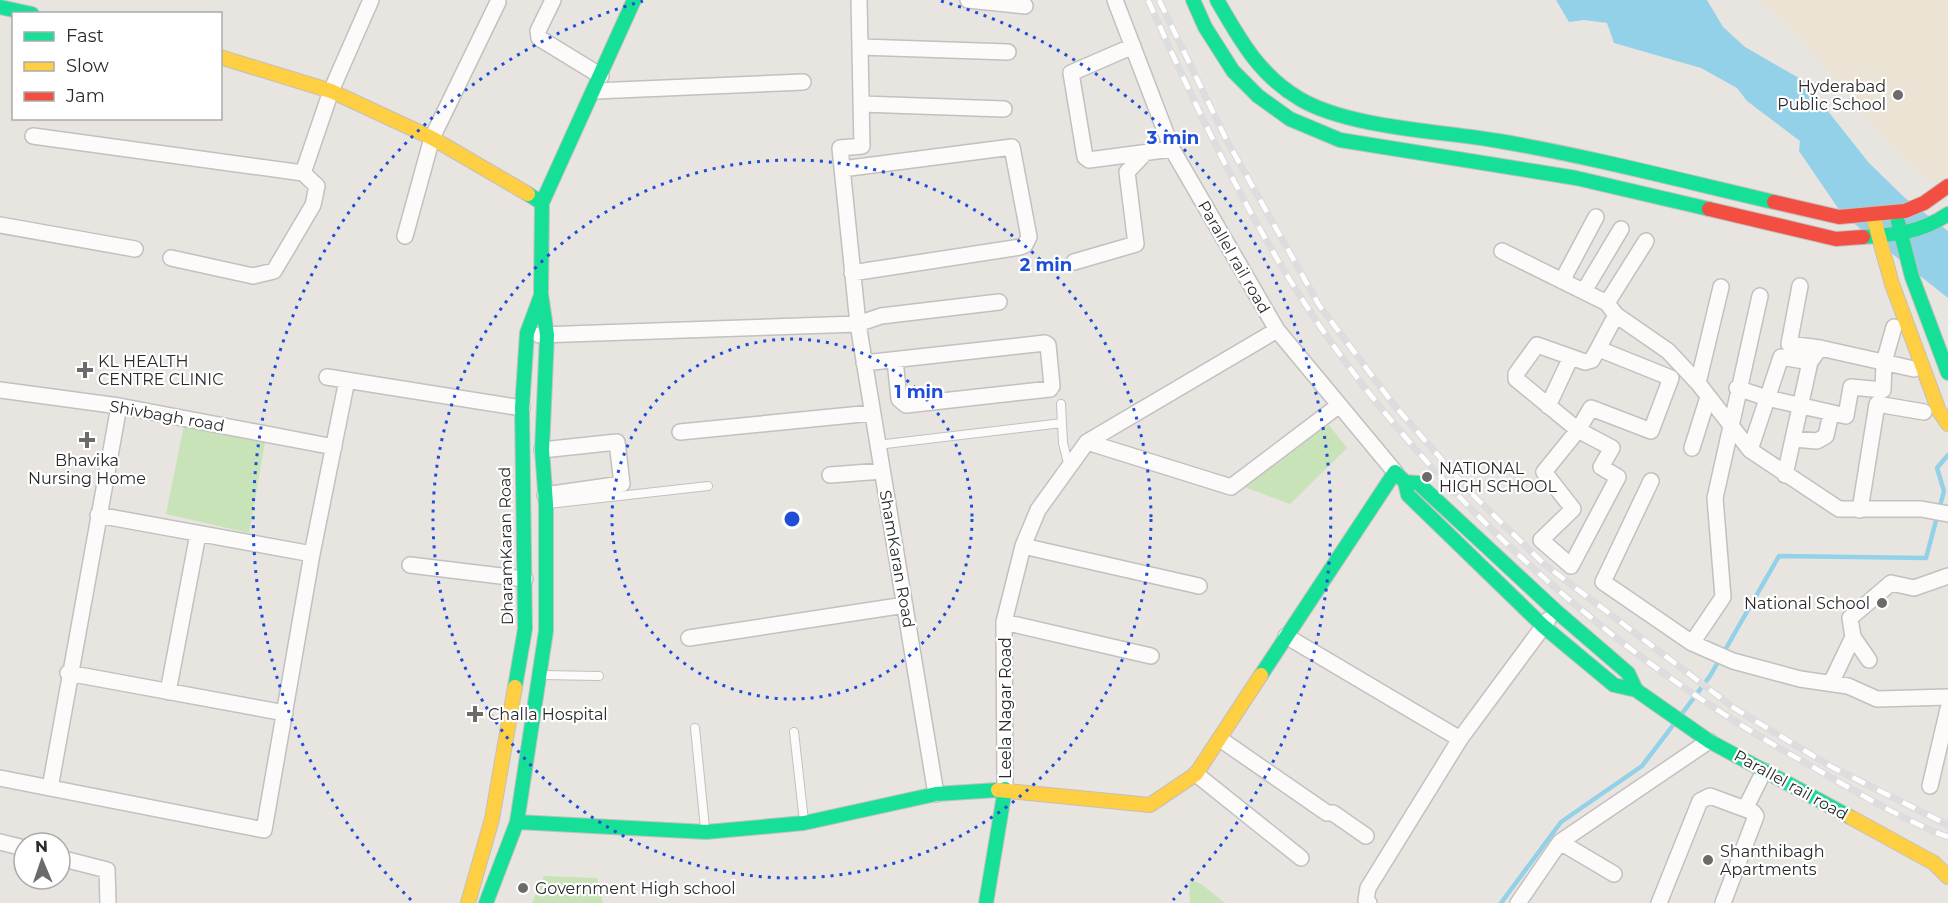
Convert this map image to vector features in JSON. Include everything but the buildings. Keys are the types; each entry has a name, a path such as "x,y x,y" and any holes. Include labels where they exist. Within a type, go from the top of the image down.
{"street":[{"path":"303,173 332,91 371,0"},
{"path":"553,0 538,31 539,38 602,76"},
{"path":"222,58 332,91 432,138 542,203 602,76 634,0"},
{"name":"ShamKaran Road","path":"859,0 862,146 840,148 852,273 877,445 936,794"},
{"path":"968,0 1025,6"},
{"name":"Parallel rail road","path":"1115,0 1172,149 1277,330 1338,406 1400,477 1408,495 1543,626 1614,685 1636,690 1709,741 1934,863 1948,877"},
{"path":"1193,0 1205,27 1233,70 1258,96 1290,119 1340,140 1433,153 1576,178 1836,239 1901,235 1935,223 1948,214"},
{"path":"1218,0 1250,57 1273,79 1301,100 1346,118 1581,157 1839,217 1895,212 1924,203 1948,186"},
{"path":"405,236 432,138 498,2"},
{"path":"0,7 23,12"},
{"path":"1134,46 1073,70 1070,75 1086,159 1172,149"},
{"path":"861,47 1008,52"},
{"path":"595,91 803,82"},
{"path":"862,104 1004,109"},
{"path":"1382,146 1384,123"},
{"path":"33,136 303,173 317,186 313,205 274,271 253,276 171,258"},
{"path":"842,168 1012,147 1029,237 1025,245 1020,247 852,273"},
{"path":"1074,262 1136,244 1127,172 1145,153"},
{"name":"DharamKaran Road","path":"486,903 517,822 541,675 547,622 542,450 547,336 541,294 542,203"},
{"path":"1895,212 1912,277 1948,373"},
{"path":"1873,215 1892,284 1939,411 1948,424"},
{"path":"1563,279 1596,217"},
{"path":"0,225 135,249"},
{"path":"1584,291 1621,229"},
{"path":"1599,349 1671,378 1651,431 1591,408 1578,430 1544,472 1574,509 1541,540 1571,566 1618,477 1601,467 1612,448 1578,430 1517,382 1516,374 1537,345 1590,362 1599,349 1611,309 1646,241"},
{"path":"1502,251 1584,291 1668,351 1698,383 1750,450 1839,509 1921,509 1948,514"},
{"path":"1698,383 1721,286"},
{"path":"1800,286 1789,344 1820,348 1914,369"},
{"name":"DharamKaran Road","path":"468,903 492,819 525,629 522,408 527,333 541,294"},
{"path":"1692,643 1723,597 1715,498 1737,388 1760,296"},
{"path":"527,333 547,336 858,324 880,316 999,302"},
{"path":"1737,388 1767,398 1846,416 1851,387 1882,390 1884,362 1894,327"},
{"path":"1087,442 1277,330"},
{"path":"864,363 1045,344 1052,386 1050,389 906,405 899,399 895,360"},
{"path":"1785,475 1810,362 1820,348"},
{"path":"1548,405 1572,357"},
{"path":"1750,450 1781,357 1810,362"},
{"path":"327,376 522,408"},
{"path":"0,778 264,830 312,554 347,380"},
{"name":"Shivbagh road","path":"0,390 118,406 334,447"},
{"path":"1692,448 1708,397"},
{"path":"1860,510 1877,404 1924,412"},
{"path":"50,788 68,673 118,406"},
{"path":"1087,442 1231,488 1338,406"},
{"path":"680,432 872,413"},
{"path":"1794,439 1817,441 1826,436 1831,413"},
{"path":"542,450 617,442 622,484 545,500"},
{"name":"Leela Nagar Road","path":"1087,442 1038,510 1023,546 1004,622 1005,789 1150,806 1196,774 1286,636 1400,477"},
{"path":"831,475 882,471"},
{"name":"Parallel rail road","path":"1400,477 1418,483 1556,611 1628,673 1636,690"},
{"path":"1651,481 1603,582 1692,643 1733,661 1800,679 1848,686 1877,699 1948,697"},
{"path":"98,515 312,554"},
{"path":"168,693 198,534"},
{"path":"1023,546 1199,586"},
{"path":"410,565 525,579"},
{"path":"1869,660 1853,637 1850,618 1891,583 1914,588 1948,576"},
{"path":"689,638 905,604"},
{"path":"1369,903 1366,900 1368,888 1460,739 1556,611"},
{"path":"1004,622 1151,656"},
{"path":"1286,636 1460,739"},
{"path":"1831,683 1853,637"},
{"path":"68,673 285,714"},
{"path":"1930,786 1948,710"},
{"path":"1220,739 1327,813 1333,813 1366,836"},
{"path":"1518,903 1560,842 1709,741"},
{"path":"1745,809 1764,771"},
{"path":"1196,774 1301,858"},
{"path":"517,822 706,832 804,823 936,794 1005,789 987,903"},
{"path":"1659,903 1704,797 1710,796 1753,812 1755,822 1723,903"},
{"path":"1560,842 1614,874"},
{"path":"72,861 107,870 108,903"}],"lane":[{"path":"1061,404 1063,443 1069,467"},
{"path":"877,445 1062,423"},
{"path":"545,500 708,486"},
{"path":"541,675 598,676"},
{"path":"695,728 706,832"},
{"path":"794,732 804,823"}],"shaded area":[{"name":"Hyderabad Public School","path":"1757,0 1948,0 1948,175 1936,183 1921,174 1894,149 1804,42 1770,9"}],"green space":[{"path":"185,420 266,437 249,533 166,514"},
{"path":"1329,425 1347,448 1290,504 1242,486"},
{"path":"544,876 597,878 603,903 532,903"},
{"path":"1189,879 1201,884 1225,903 1190,903"}],"water":[{"path":"1556,0 1707,0 1723,27 1745,47 1804,81 1869,163 1905,198 1948,231 1948,298 1842,214 1799,151 1800,141 1747,101 1737,88 1701,68 1614,43 1607,23 1584,20 1569,22"}],"waterway":[{"path":"1681,715 1710,676 1779,556 1926,558 1944,491 1937,468 1948,455"},
{"path":"1501,903 1561,822 1642,766 1674,724"}],"railway":[{"path":"1148,0 1212,138 1285,272 1341,356 1387,416 1437,473 1547,580 1606,630 1667,676 1730,718 1795,757 1889,810 1948,837"},
{"path":"1159,0 1226,139 1319,305 1394,405 1472,494 1544,564 1734,708 1830,766 1948,825"}],"traffic: fast":[{"path":"542,203 634,0"},
{"path":"1193,0 1205,27 1233,71 1258,96 1290,119 1340,140 1576,178 1709,209"},
{"path":"1217,0 1243,43 1262,68 1300,99 1320,109 1396,127 1499,141 1568,154 1774,202"},
{"path":"0,7 23,12"},
{"path":"486,903 517,822 546,631 546,504 542,450 547,335 541,294 542,203 528,194"},
{"path":"1863,237 1907,232 1928,225 1948,214"},
{"path":"1898,222 1912,277 1948,373"},
{"path":"515,687 525,629 522,408 527,333 540,298"},
{"path":"1261,675 1395,472 1405,482 1408,495 1543,626 1614,685 1636,690 1709,741 1850,817"},
{"path":"1405,482 1418,483 1556,611 1628,673 1636,690"},
{"path":"986,903 1005,789"},
{"path":"517,822 706,832 804,823 936,794 998,790"}],"traffic: slow":[{"path":"222,58 331,91 432,138 528,194"},
{"path":"1875,223 1892,284 1939,411 1948,424"},
{"path":"998,790 1150,805 1196,774 1261,675"},
{"path":"468,903 492,819 515,687"},
{"path":"1850,817 1934,863 1948,877"}],"traffic: jam":[{"path":"1774,202 1839,217 1905,211 1924,203 1948,186"},
{"path":"1709,209 1836,239 1863,237"}],"place":[{"name":"Hyderabad Public School","path":"1898,95"},
{"name":"KL HEALTH CENTRE CLINIC","path":"85,370"},
{"name":"Bhavika Nursing Home","path":"87,440"},
{"name":"NATIONAL HIGH SCHOOL","path":"1427,477"},
{"name":"National School","path":"1882,603"},
{"name":"Challa Hospital","path":"475,714"},
{"name":"Shanthibagh Apartments","path":"1708,860"},
{"name":"Government High school","path":"523,888"}]}
